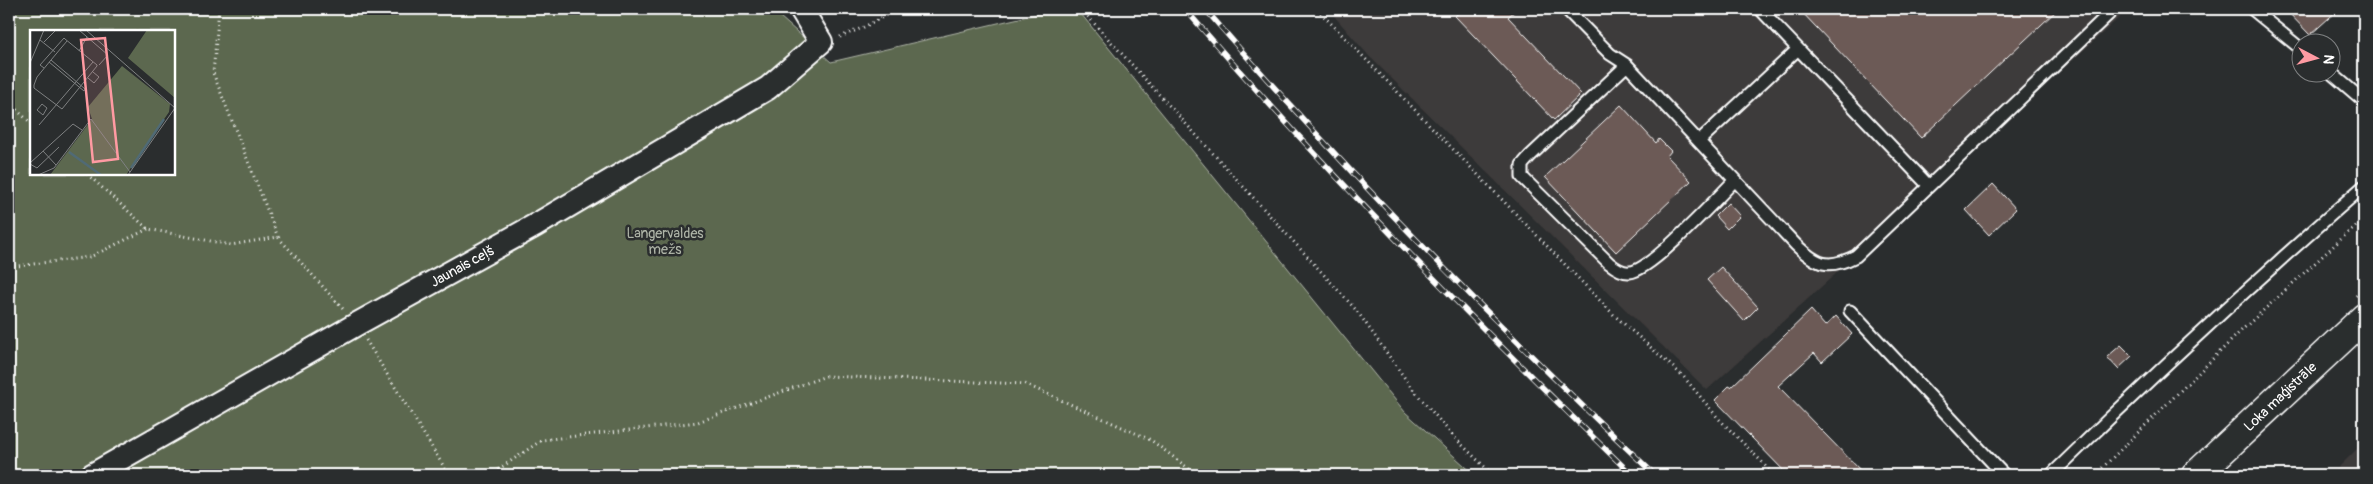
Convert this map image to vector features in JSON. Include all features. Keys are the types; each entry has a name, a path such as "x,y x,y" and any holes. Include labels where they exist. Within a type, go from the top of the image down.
{"main road":[{"name":"Loka maģistrāle","path":"2196,475 2364,318"}],"street":[{"path":"801,9 821,42"},
{"name":"Jaunais ceļš","path":"92,475 357,324 536,225 768,88 821,42"}],"lane":[{"path":"1566,9 1610,54 1627,65 1813,260 1827,264 1841,263 1856,256 2114,9"},
{"path":"1760,9 1929,186"},
{"path":"2252,9 2290,40"},
{"path":"1699,141 1798,49"},
{"path":"1627,65 1530,156 1522,165 1522,177 1609,263 1629,272 1644,268 1735,180"},
{"path":"2340,81 2364,101"},
{"path":"2051,475 2132,396 2364,186"},
{"path":"1850,311 2004,475"}],"path":[{"path":"219,9 213,73 278,237 357,324 449,475"},
{"path":"821,42 841,37 862,28 898,9"},
{"path":"1081,9 1357,311 1410,387 1454,436 1493,475"},
{"path":"1317,9 1614,315 1683,376 1718,418 1746,445 1772,475"},
{"path":"9,103 30,122"},
{"path":"88,175 148,229 230,245 278,237"},
{"path":"2095,475 2243,329 2364,218"},
{"path":"9,267 90,257 148,229"},
{"path":"490,475 542,440 698,422 826,376 1025,384 1151,440 1197,475"}],"shaded area":[{"path":"1328,9 2129,9 1707,390 1369,56"},
{"path":"2364,442 2364,475 2331,475"}],"green space":[{"name":"Langervaldes mežs","path":"9,9 771,9 831,62 1058,9 1077,9 1405,412 1475,475 9,475"}],"building":[{"path":"1463,9 1517,9 1508,17 1581,94 1554,120 1455,16"},
{"path":"1799,9 2058,9 1921,138"},
{"path":"2285,9 2339,9 2313,32 2307,32"},
{"path":"1621,105 1656,143 1659,139 1671,151 1667,156 1691,181 1616,252 1545,177"},
{"path":"1993,184 2016,209 1989,235 1966,210"},
{"path":"1728,203 1740,216 1727,229 1715,216"},
{"path":"1721,267 1758,307 1744,321 1707,280"},
{"path":"1811,310 1825,326 1836,316 1852,334 1822,362 1814,353 1778,386 1865,475 1788,475 1715,400"},
{"path":"2121,345 2132,356 2118,369 2107,357"}],"railway":[{"path":"1185,9 1238,70 1403,247 1632,475"},
{"path":"1205,9 1258,70 1424,248 1538,363 1655,475"}]}
